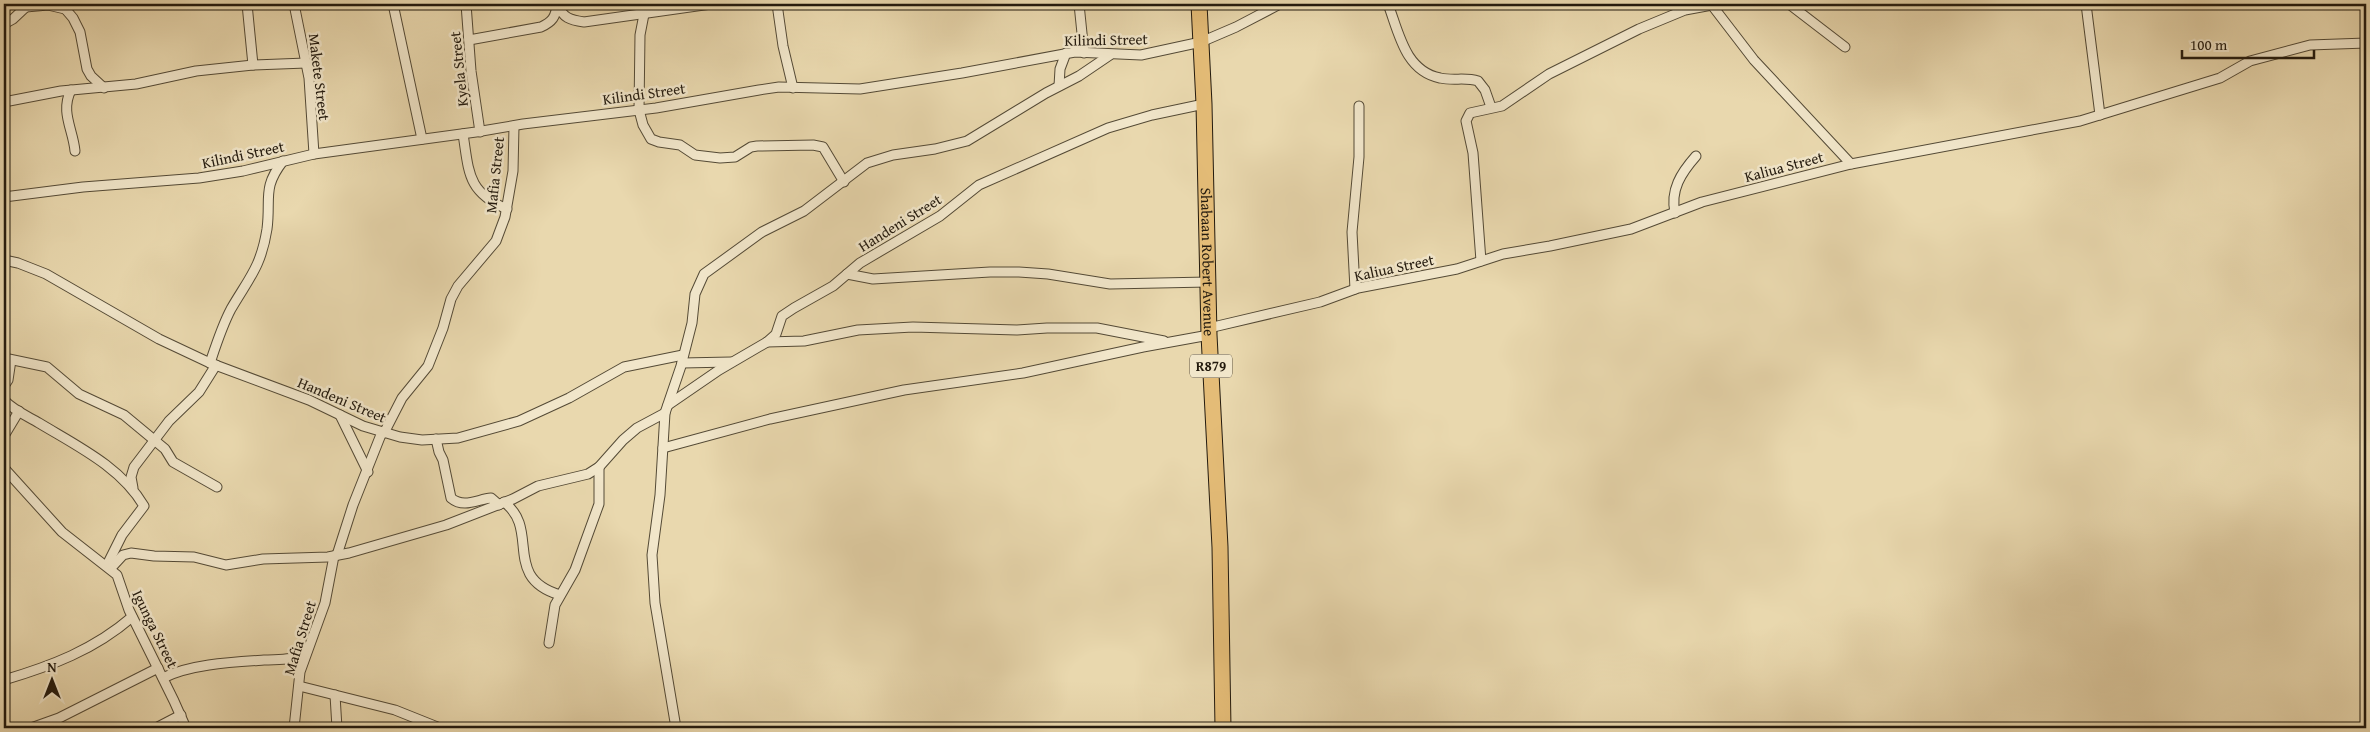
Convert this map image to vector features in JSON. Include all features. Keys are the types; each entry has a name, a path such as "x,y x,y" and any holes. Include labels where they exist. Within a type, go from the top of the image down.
{"main road":[{"name":"Shabaan Robert Avenue","path":"1199,4 1204,104 1209,332 1220,547 1223,728"}],"street":[{"path":"247,4 253,66"},
{"name":"Makete Street","path":"294,4 306,63 311,102 314,154"},
{"path":"393,4 422,139"},
{"name":"Kyela Street","path":"466,4 480,132"},
{"path":"557,4 562,14 569,20 584,22 711,4"},
{"path":"469,40 484,35 541,27 550,23 554,18 557,4"},
{"path":"646,4 640,35 639,110 651,139 686,147 695,155 728,159 757,146 812,145 823,147 844,182"},
{"path":"1079,4 1084,52"},
{"name":"Kilindi Street","path":"4,197 83,187 199,178 243,171 314,154 639,110 759,90 793,88 860,89 962,73 1066,53 1084,52 1141,56 1201,42 1236,27 1280,4"},
{"path":"1388,4 1402,43 1414,66 1439,78 1478,81 1485,90 1491,107"},
{"path":"1481,261 1474,161 1466,121 1472,111 1502,106 1550,74 1630,33 1685,10 1711,4 1754,60 1851,164"},
{"path":"1790,4 1845,47"},
{"path":"2086,4 2100,115"},
{"path":"4,24 28,5 64,7 80,32 87,69 91,76 104,88"},
{"path":"780,7 783,46 793,88"},
{"path":"469,28 484,35"},
{"name":"Kaliua Street","path":"663,448 770,419 904,390 1023,373 1167,342 1320,302 1355,289 1457,269 1503,254 1559,245 1631,228 1702,202 1851,164 2006,134 2060,126 2220,78 2250,61 2310,45 2366,43"},
{"path":"1058,86 1060,69 1066,53"},
{"path":"676,728 655,603 652,555 666,409 692,323 695,294 704,274 762,232 804,211 844,182 857,170 878,159 935,150 967,140 1058,86 1080,76 1110,55"},
{"path":"4,102 71,90 104,88 196,72 306,63"},
{"path":"71,90 66,102 66,116 73,134 75,151"},
{"name":"Handeni Street","path":"599,467 622,440 637,428 734,362 767,342 776,334 782,316 833,286 860,263 940,216 971,190 1114,126 1152,114 1204,104"},
{"path":"1355,289 1353,217 1359,157 1359,106"},
{"name":"Mafia Street","path":"294,728 299,686 306,654 318,627 336,556 353,505 383,432 402,398 428,366 438,343 451,299 458,286 496,241 507,208 512,171 514,126"},
{"path":"462,134 472,179 476,188 485,198 507,208"},
{"path":"1675,213 1674,192 1684,172 1696,156"},
{"path":"133,488 131,477 134,467 144,457 169,421 199,392 213,364 231,310 261,260 267,229 269,184 284,160"},
{"name":"Handeni Street","path":"4,260 33,267 159,339 213,364 309,400 383,432 415,439 458,438 519,421 569,398 624,367 682,359 734,362"},
{"path":"846,274 873,280 990,272 1019,272 1048,274 1110,284 1208,282"},
{"path":"767,342 804,341 858,330 913,327 1017,330 1097,328 1145,336 1167,342"},
{"path":"4,386 8,380 7,359 47,367 79,394 124,415 165,449 173,462 217,487"},
{"path":"4,400 18,411 87,451 133,488 144,506 122,535 109,567"},
{"path":"4,436 18,411"},
{"path":"340,415 368,472"},
{"path":"436,440 438,452 444,460 452,498 459,503 491,498 511,507 519,524 527,571 537,585 560,595"},
{"path":"109,567 131,552 154,556 194,557 226,565 263,560 336,556 446,525 502,504 538,486 588,474 599,467"},
{"path":"549,643 555,605 575,570 598,504 599,467"},
{"name":"Igunga Street","path":"4,468 62,532 117,575 132,618 186,728"},
{"path":"4,680 82,652 98,643 132,618"},
{"path":"163,678 202,667 238,662 287,659 306,654"},
{"path":"31,728 59,718 158,668"},
{"path":"299,686 404,713 440,728"},
{"path":"335,695 337,728"},
{"path":"156,728 181,715"}]}
